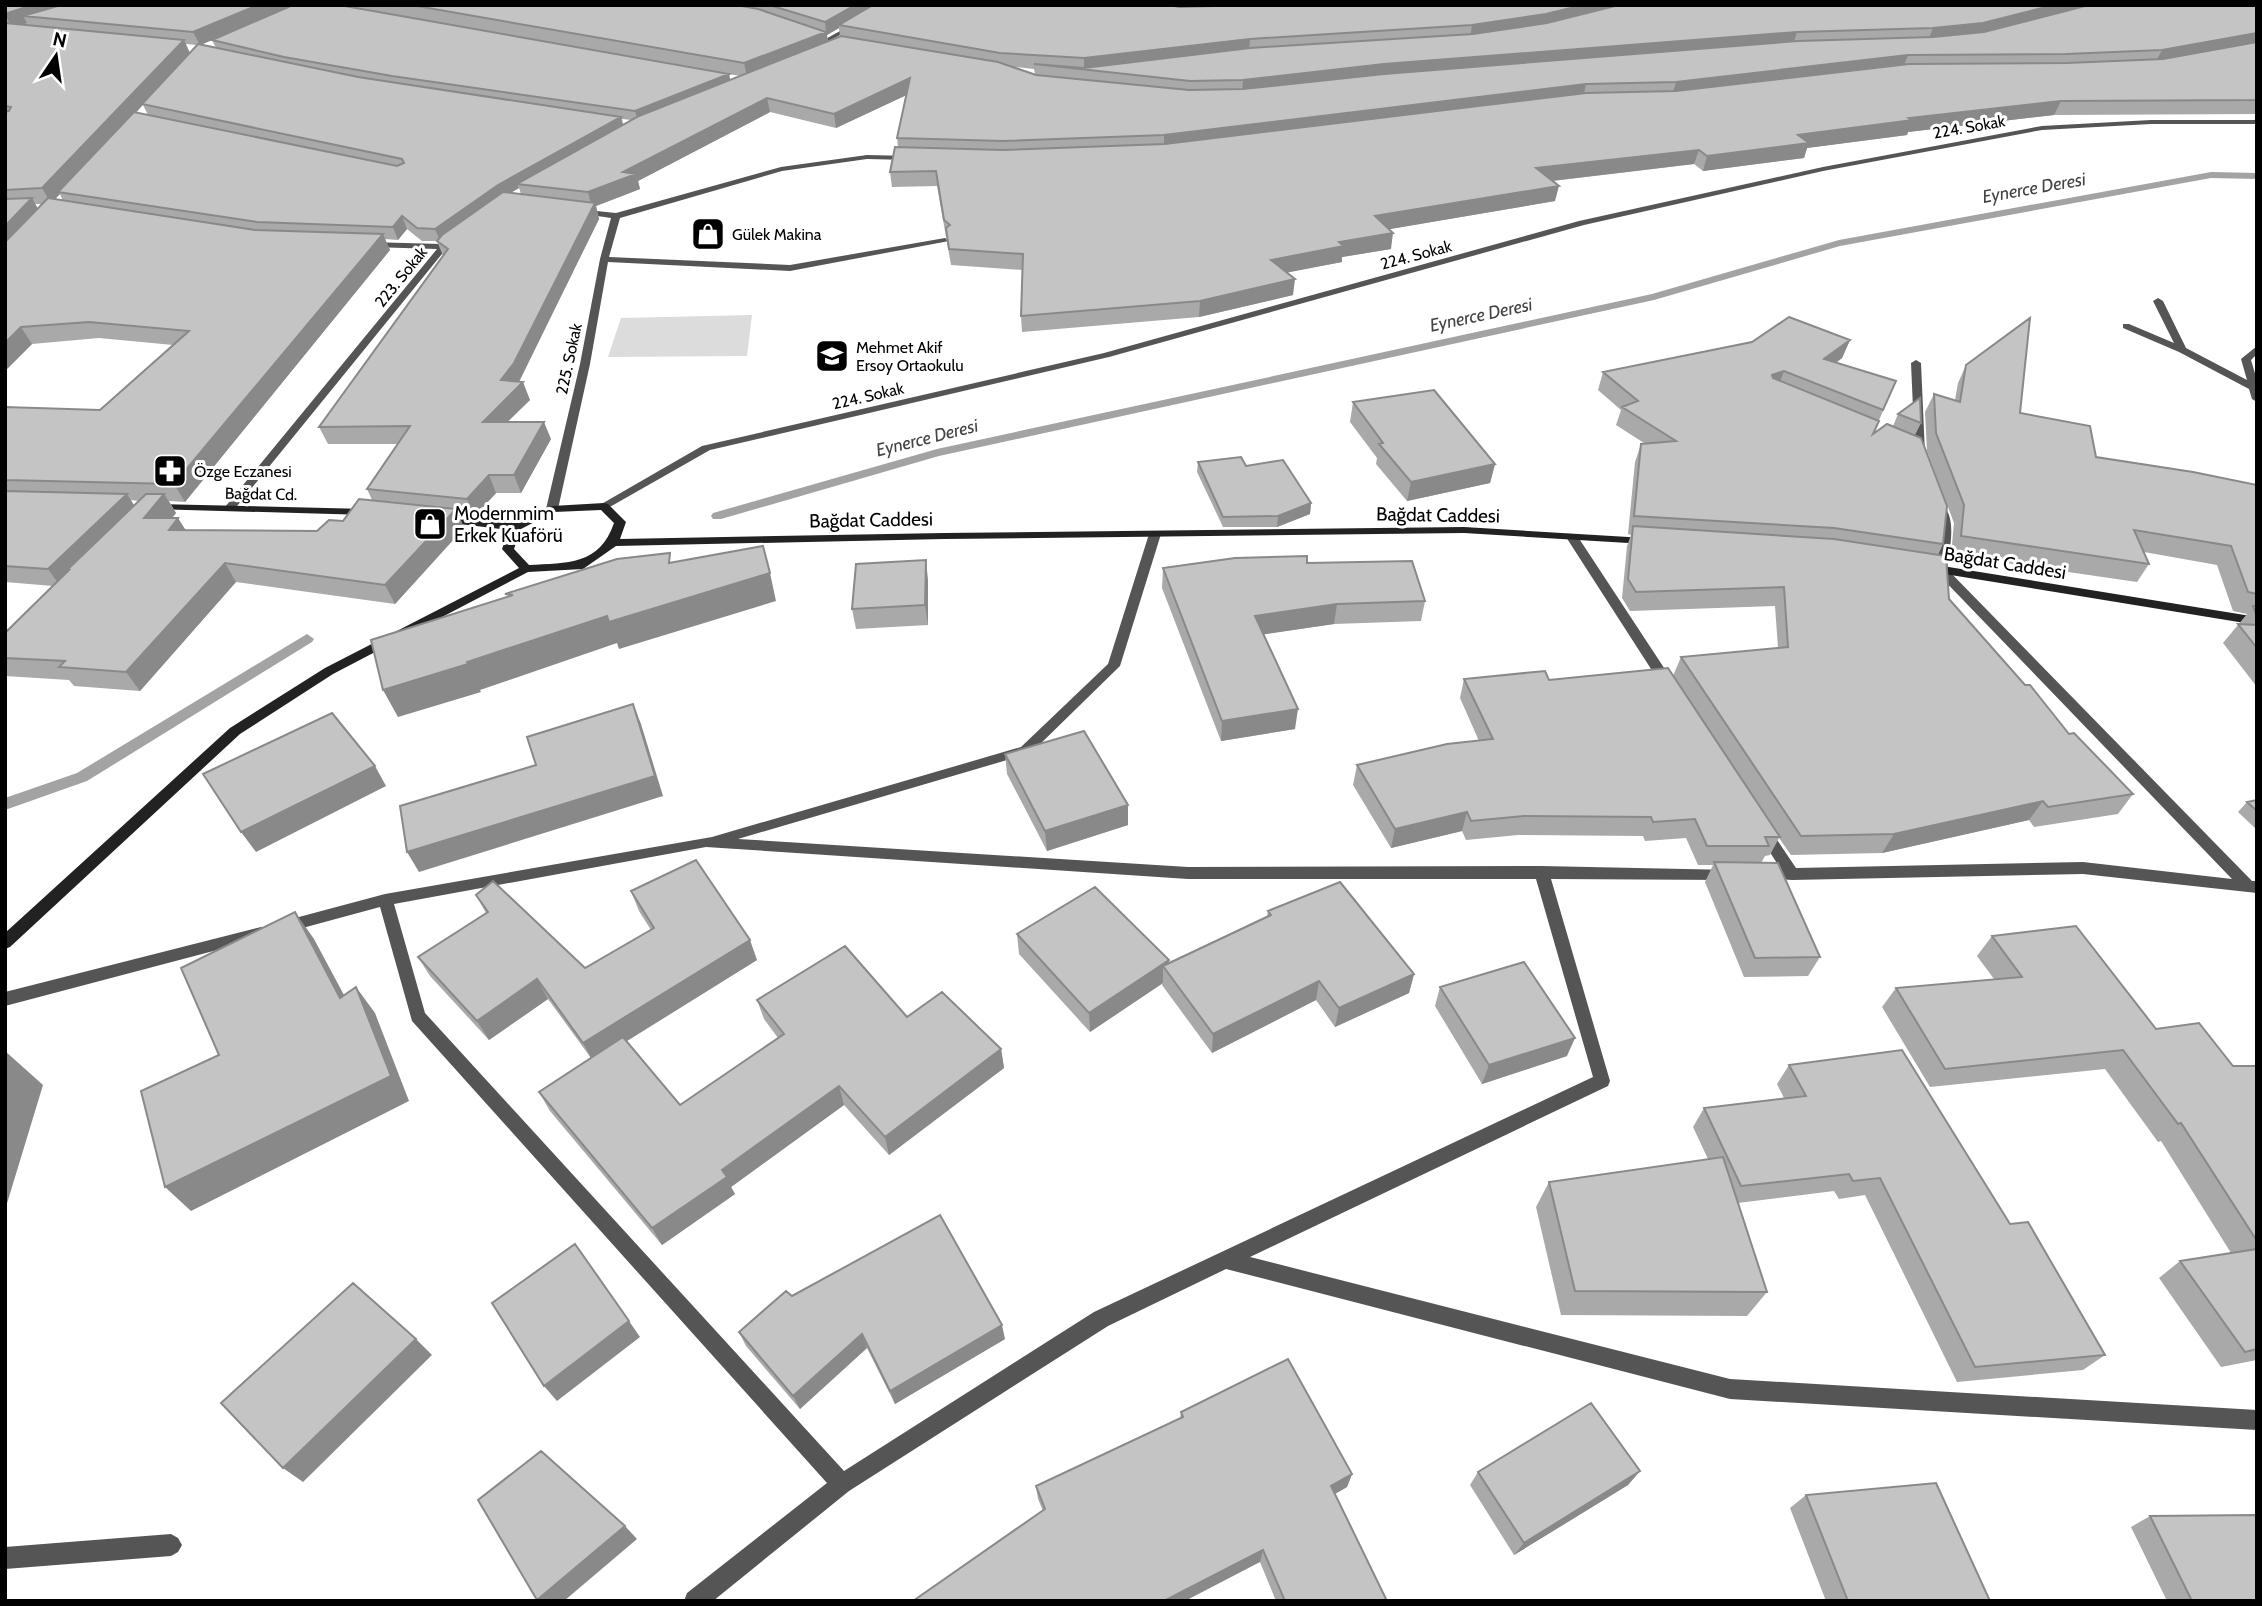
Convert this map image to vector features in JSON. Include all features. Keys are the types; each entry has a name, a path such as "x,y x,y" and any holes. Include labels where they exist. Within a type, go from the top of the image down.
{"main road":[{"path":"5,943 235,731 329,671 526,569 579,566 613,543 620,522 604,506 552,509 516,527 429,518"},
{"name":"Bağdat Cd.","path":"145,510 384,513"},
{"path":"516,527 508,550 526,569"},
{"name":"Bağdat Caddesi","path":"613,543 1464,530 1652,542"},
{"name":"Bağdat Caddesi","path":"1915,566 2257,621"}],"street":[{"path":"827,40 868,17"},
{"path":"814,36 842,45"},
{"name":"224. Sokak","path":"604,506 706,448 1106,355 1582,223 1823,169 2042,128 2151,122 2257,122"},
{"path":"575,211 616,216 781,169 867,157 922,158"},
{"name":"225. Sokak","path":"552,509 585,364 604,259 616,216"},
{"name":"223. Sokak","path":"229,509 443,247 464,232"},
{"path":"604,259 789,268 945,241"},
{"path":"360,244 443,247"},
{"path":"2158,301 2182,350"},
{"path":"2126,326 2182,350 2253,387"},
{"path":"2257,349 2246,359 2257,398"},
{"path":"1916,363 1919,452 1924,464"},
{"path":"1907,447 1919,452"},
{"path":"1937,500 1946,524 1941,570 2253,887"},
{"path":"5,999 385,901 706,842 1027,750 1115,666 1154,534"},
{"path":"1572,537 1679,700"},
{"path":"1754,816 1792,874"},
{"path":"706,842 1188,873 1792,874 2083,868 2253,887"},
{"path":"695,1601 842,1484 1101,1319 1228,1261 1602,1081 1541,872"},
{"path":"385,901 418,1016 842,1484"},
{"path":"1228,1261 1730,1389 2257,1420"},
{"path":"5,1558 171,1545"}],"shaded area":[{"path":"752,315 747,356 608,357 621,318"}],"building":[{"path":"5,5 32,5 5,14"},
{"path":"61,5 258,5 193,32 23,16"},
{"path":"293,5 339,5 729,74 635,111 392,76 284,57 212,40"},
{"path":"411,5 736,5 758,9 826,32 744,63"},
{"path":"769,5 855,5 825,22"},
{"path":"873,5 1583,5 1546,14 1472,25 1250,39 1084,58 1000,53 839,25"},
{"path":"1619,5 2054,5 1983,23 1933,28 1797,32 1384,64 1243,80 1190,81 1034,64 1084,68 1250,48 1473,34 1547,23"},
{"path":"2089,5 2257,5 2257,33 2162,50 2066,54 1908,55 1676,82 1586,84 1164,135 1003,141 897,138 910,78 834,114 767,98 623,172 636,174 588,192 517,184 639,116 841,36 998,62 1036,75 1189,90 1243,89 1384,74 1798,41 1933,37 1984,32"},
{"path":"5,23 184,40 42,188 5,190 5,112 11,107 5,106"},
{"path":"2257,42 2257,100 2061,101 1909,118 1913,120 1798,135 1809,143 1707,156 1699,150 1536,168 1559,186 1375,216 1393,233 1339,242 1344,246 1271,260 1295,279 1200,301 1021,316 1023,254 949,249 946,228 950,225 944,220 936,171 890,172 895,147 1003,150 1165,144 1586,93 1676,91 1909,64 2067,63 2163,59"},
{"path":"198,44 358,77 621,117 498,185 435,229 417,228 402,216 393,227 257,222 58,192 134,112 397,166 404,163 402,159 142,104"},
{"path":"503,192 595,203 514,363 501,380 523,382 483,422 544,422 514,475 489,475 467,499 367,489 410,426 319,427 448,249 437,241"},
{"path":"32,198 5,226 5,199"},
{"path":"48,198 255,230 383,234 174,484 5,480 5,407 100,410 189,331 89,322 21,327 5,343 5,242"},
{"path":"1789,317 1850,340 1824,359 1896,381 1883,410 1784,371 1772,375 1773,378 1879,421 1873,434 1887,424 1921,438 1947,506 1943,544 1834,528 1634,516 1641,444 1676,441 1622,407 1638,401 1603,372 1752,342"},
{"path":"2030,318 2020,413 2090,426 2096,457 2257,485 2257,594 2248,592 2231,546 2134,530 2149,564 1961,536 1964,505 1936,433 1934,394 1960,402 1966,365"},
{"path":"1434,390 1495,464 1411,482 1379,444 1383,443 1353,402"},
{"path":"1920,398 1921,423 1898,414"},
{"path":"1241,457 1246,466 1283,460 1311,503 1278,516 1223,517 1198,462"},
{"path":"5,491 127,494 48,569 5,566"},
{"path":"146,494 164,494 144,518 178,518 169,530 317,531 329,520 343,521 359,499 456,509 385,585 225,563 126,672 59,667 65,661 5,658 5,633"},
{"path":"1633,526 1834,539 1946,556 1949,599 2025,685 2030,685 2069,734 2074,733 2133,794 2048,807 2043,801 1894,834 1801,836 1681,657 1788,647 1784,587 1636,592 1628,579"},
{"path":"763,546 770,573 609,622 607,616 383,690 371,640 617,559 670,553 669,563"},
{"path":"1307,556 1307,563 1412,561 1425,601 1337,604 1255,616 1298,709 1222,721 1163,568 1235,558"},
{"path":"926,560 925,605 852,609 856,564"},
{"path":"2238,624 2257,625 2257,648"},
{"path":"1668,668 1780,837 1765,837 1769,846 1707,846 1695,819 1653,822 1651,817 1524,816 1471,821 1467,812 1395,829 1357,765 1447,744 1493,739 1464,679 1545,671 1549,680"},
{"path":"633,704 655,776 407,852 400,806 536,765 527,737"},
{"path":"332,713 375,766 241,832 203,774"},
{"path":"1084,731 1128,805 1045,831 1005,754"},
{"path":"2257,800 2257,811 2247,802"},
{"path":"696,860 750,940 583,1043 537,979 477,1021 418,957 488,912 476,895 493,881 585,968 654,928 631,891"},
{"path":"1714,862 1778,863 1820,957 1755,958"},
{"path":"1340,882 1414,974 1339,1008 1319,981 1213,1034 1163,966 1271,915 1268,911"},
{"path":"1095,887 1169,960 1089,1013 1017,934"},
{"path":"295,912 340,998 356,987 391,1076 165,1187 141,1091 219,1055 181,968"},
{"path":"2076,926 2156,1029 2199,1023 2233,1066 2257,1066 2257,1241 2181,1123 2178,1124 2123,1050 1945,1069 1896,988 2022,977 1992,936"},
{"path":"845,946 907,1017 942,992 1001,1049 885,1137 839,1086 722,1170 727,1177 652,1228 539,1092 623,1037 680,1105 784,1034 757,1000"},
{"path":"1524,962 1575,1038 1489,1065 1440,987"},
{"path":"1902,1050 2010,1224 2028,1222 2105,1355 1975,1367 1880,1178 1853,1181 1849,1174 1741,1186 1704,1108 1806,1096 1789,1065"},
{"path":"1723,1157 1767,1292 1575,1291 1549,1182"},
{"path":"940,1215 1002,1325 890,1391 862,1334 793,1396 739,1332 786,1291 792,1296"},
{"path":"575,1244 629,1321 544,1386 492,1303"},
{"path":"2257,1249 2257,1349 2245,1352 2180,1261"},
{"path":"353,1283 416,1339 283,1468 221,1403"},
{"path":"1288,1359 1352,1474 1331,1486 1387,1601 1285,1601 1263,1550 1164,1601 913,1601 1045,1509 1036,1486 1183,1417 1181,1412"},
{"path":"1591,1403 1640,1471 1524,1543 1478,1472"},
{"path":"541,1451 625,1526 537,1600 478,1500"},
{"path":"1936,1483 1990,1601 1848,1601 1806,1495"},
{"path":"2256,1515 2257,1601 2192,1601 2150,1516"}],"waterway":[{"name":"Eynerce Deresi","path":"717,516 937,453 1654,297 1839,243 2211,175 2257,176"},
{"path":"5,804 82,777 307,639"}],"place":[{"name":"Gülek Makina","path":"708,234"},
{"name":"Mehmet Akif Ersoy Ortaokulu","path":"832,356"},
{"name":"Özge Eczanesi","path":"170,471"},
{"name":"Modernmim Erkek Kuaförü","path":"430,524"}]}
